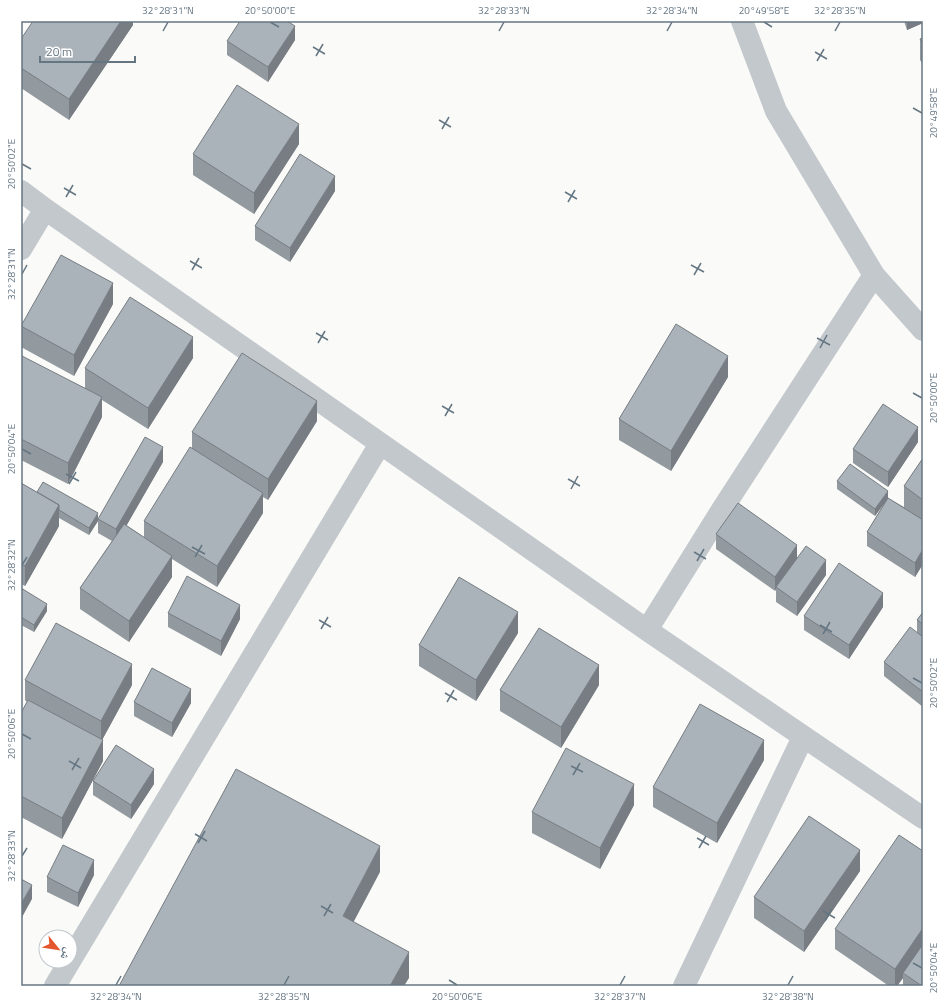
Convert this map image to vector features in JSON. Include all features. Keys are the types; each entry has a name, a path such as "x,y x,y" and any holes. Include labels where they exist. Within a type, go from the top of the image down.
{"street":[{"path":"742,21 776,111 874,275 923,330"},
{"path":"21,191 647,630 923,818"},
{"path":"21,249 45,209"},
{"path":"647,630 723,508 874,275"},
{"path":"55,986 380,444"},
{"path":"684,986 803,737"}],"building":[{"path":"33,21 121,21 69,99 21,68 21,39"},
{"path":"240,21 287,21 295,26 268,67 227,41"},
{"path":"237,85 299,124 254,193 193,154"},
{"path":"300,154 335,176 290,248 255,226"},
{"path":"61,255 113,283 74,355 21,326"},
{"path":"130,297 193,337 148,408 85,368"},
{"path":"676,324 728,356 671,451 619,419"},
{"path":"242,353 317,401 268,479 192,432"},
{"path":"22,356 102,397 68,463 21,439"},
{"path":"883,404 918,427 888,472 853,449"},
{"path":"145,437 163,447 116,529 98,519"},
{"path":"190,447 263,493 217,566 144,521"},
{"path":"923,458 923,500 904,486"},
{"path":"850,464 888,491 875,509 837,481"},
{"path":"43,482 98,513 89,528 59,510 59,505 37,492"},
{"path":"21,483 59,505 25,566 21,564"},
{"path":"888,498 923,520 923,549 915,563 867,532"},
{"path":"738,503 797,545 775,577 716,534"},
{"path":"124,524 172,556 129,621 80,588"},
{"path":"806,546 826,560 797,602 776,587"},
{"path":"839,563 883,593 849,645 804,616"},
{"path":"187,576 240,605 221,641 168,613"},
{"path":"459,577 518,612 476,680 419,645"},
{"path":"21,588 47,604 34,625 21,617"},
{"path":"923,612 923,624 917,620"},
{"path":"56,623 132,664 101,721 25,680"},
{"path":"910,627 923,637 923,692 884,662"},
{"path":"539,628 599,665 561,727 500,690"},
{"path":"152,668 191,689 172,723 134,702"},
{"path":"28,700 103,740 62,818 21,796 21,713"},
{"path":"700,704 764,740 717,823 653,787"},
{"path":"116,745 154,769 131,805 93,781"},
{"path":"566,748 634,784 600,848 532,812"},
{"path":"236,769 380,846 343,916 409,952 390,986 119,986"},
{"path":"809,816 860,850 804,931 754,897"},
{"path":"899,835 923,851 923,928 895,969 835,929"},
{"path":"63,845 94,860 78,893 47,877"},
{"path":"21,879 32,885 21,904"},
{"path":"923,944 923,986 922,986 903,973"}]}
